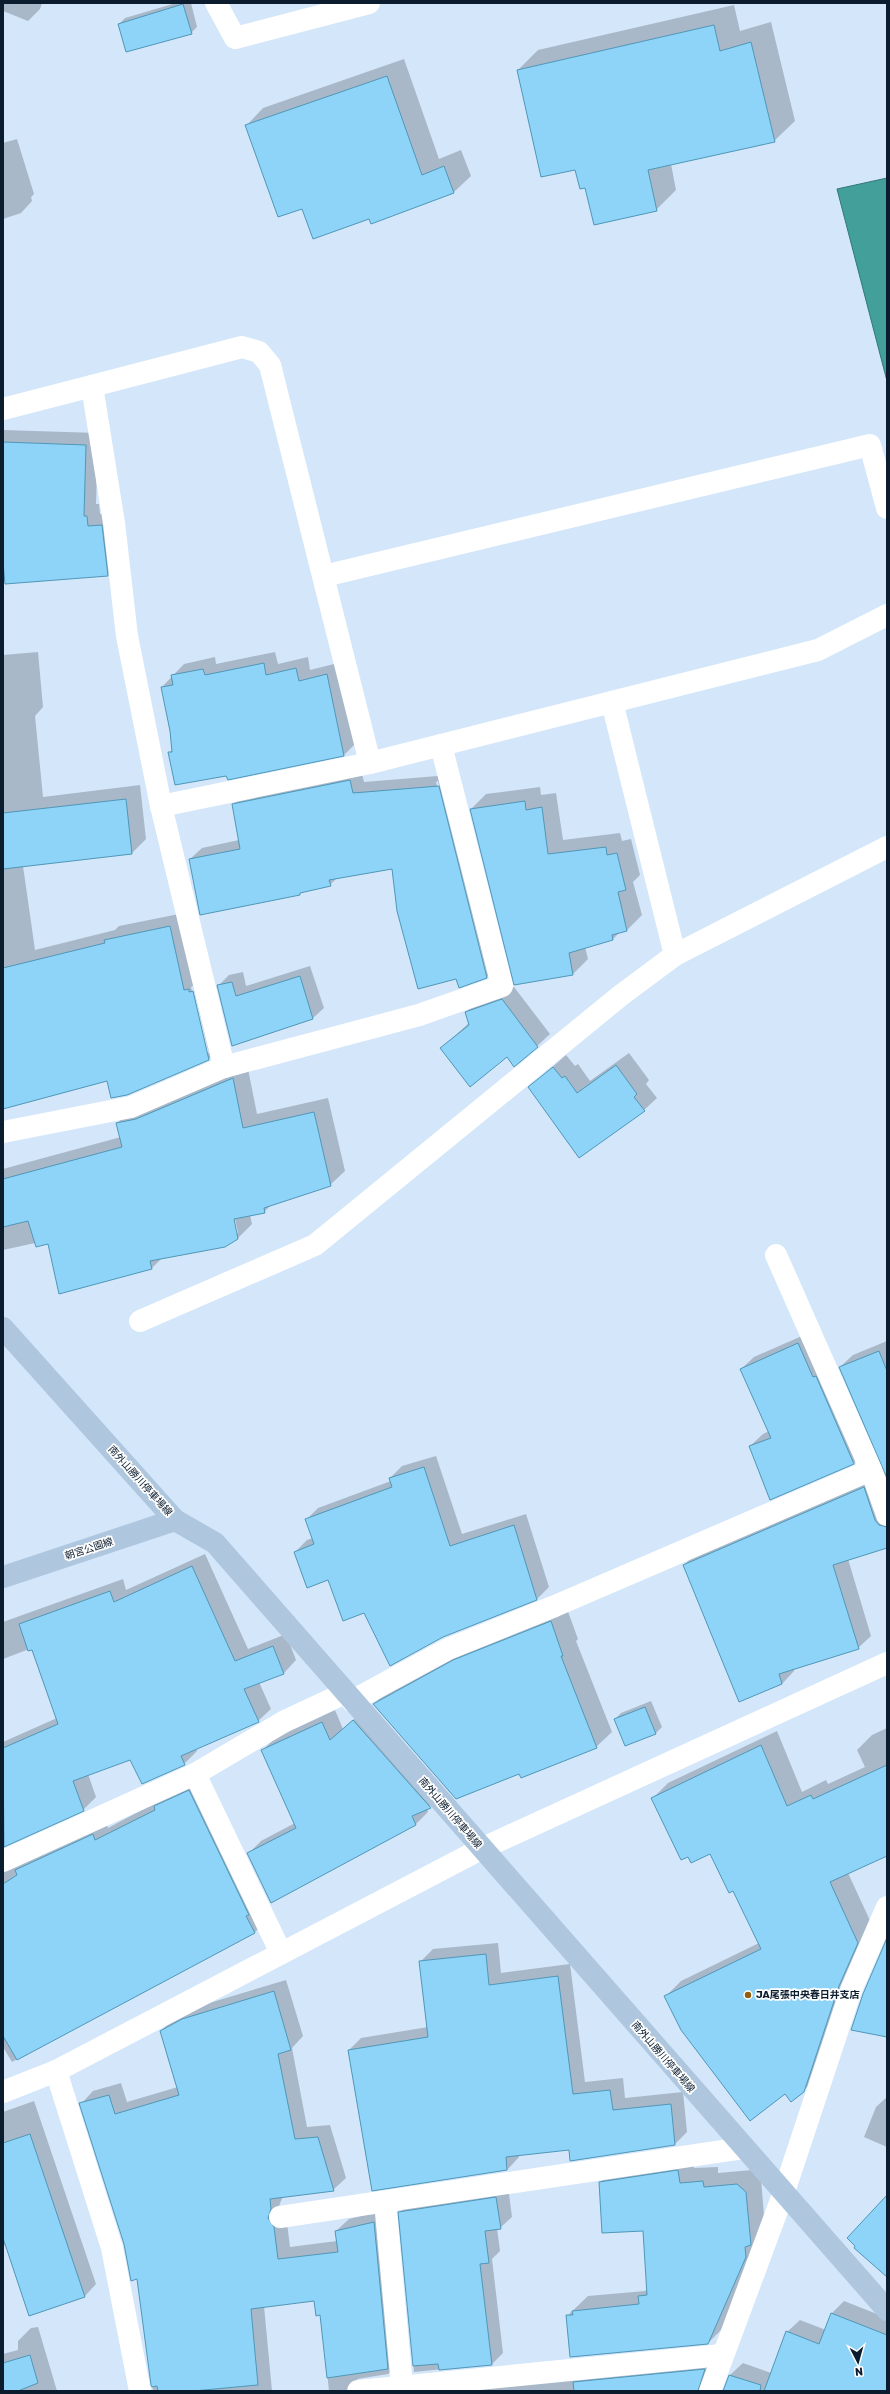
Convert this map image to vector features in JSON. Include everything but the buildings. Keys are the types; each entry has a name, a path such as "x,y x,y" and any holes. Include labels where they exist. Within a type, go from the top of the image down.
{"main road":[{"name":"南外山勝川停車場線","path":"3,1328 175,1520 215,1543 743,2148 784,2192 887,2310"},
{"name":"朝宮公園線","path":"3,1577 175,1520"}],"street":[{"path":"216,3 235,38 369,3"},
{"path":"3,409 242,347 259,352 270,365 370,763"},
{"path":"92,386 114,523 127,636 161,806 224,1067"},
{"path":"324,576 870,445 887,508"},
{"path":"161,806 370,763 818,650 887,615"},
{"path":"612,702 675,956"},
{"path":"3,1132 131,1107 224,1067 419,1015 502,986 440,745"},
{"path":"140,1321 315,1245 620,996 675,956 887,847"},
{"path":"776,1254 871,1470 887,1515"},
{"path":"3,1861 195,1774 285,1721 349,1697 448,1649 556,1606 871,1470"},
{"path":"3,2092 56,2071 481,1848 887,1664"},
{"path":"195,1774 281,1952"},
{"path":"710,2391 722,2355 784,2192 851,1990 887,1907"},
{"path":"56,2071 112,2248 140,2391"},
{"path":"280,2217 743,2148"},
{"path":"385,2202 402,2386"},
{"path":"358,2391 722,2355"}],"shaded area":[{"path":"887,178 887,381 837,189"}],"place":[{"name":"JA尾張中央春日井支店","path":"748,1995"}]}
